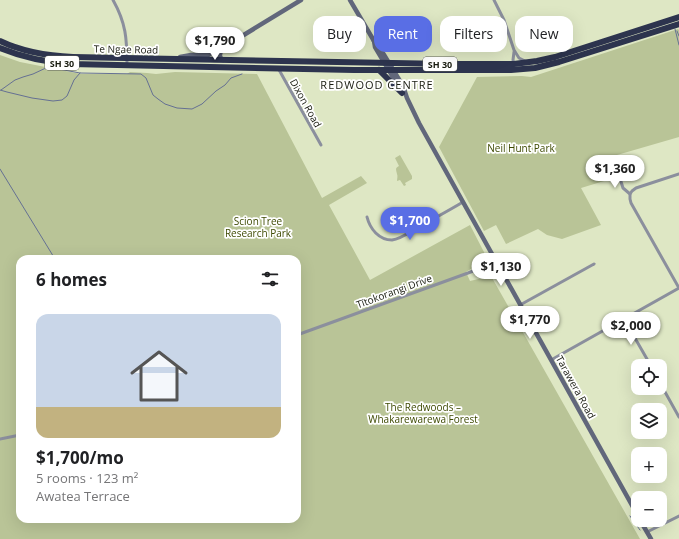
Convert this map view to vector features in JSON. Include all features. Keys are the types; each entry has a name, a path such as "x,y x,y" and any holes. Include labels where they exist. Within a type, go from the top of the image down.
{"highway":[{"name":"Te Ngae Road","path":"0,48 19,55 48,62 71,64 175,59 448,64 512,63 529,62 554,57 679,17"},
{"name":"Te Ngae Road","path":"0,41 34,53 127,62 278,68 503,71 535,68 559,62 679,24"},
{"path":"378,70 404,96"}],"main road":[{"path":"175,59 187,56 208,55 301,0"},
{"name":"Tarawera Road","path":"350,0 374,41 375,47 402,86 404,96 631,503"},
{"path":"223,60 220,57 220,53 221,50 228,44"},
{"path":"644,527 651,539"}],"street":[{"path":"113,0 120,12 124,24 127,62"},
{"path":"494,0 504,20 514,50 519,58 529,62"},
{"path":"514,50 512,63 518,70"},
{"name":"Dixon Road","path":"278,68 321,145"},
{"path":"618,172 623,188 630,194"},
{"path":"551,360 679,288 631,203 630,194 636,188 679,174"},
{"path":"368,217 370,224 378,235 386,239 395,239 463,202"},
{"name":"Tītokorangi Drive","path":"301,333 468,273 495,261"},
{"path":"520,305 594,264"},
{"path":"624,319 646,359"},
{"path":"667,395 679,417"},
{"path":"0,439 16,436"},
{"path":"647,532 679,516"}],"green space":[{"name":"Neil Hunt Park","path":"678,29 679,137 617,155 621,166 616,169 614,178 581,188 601,225 562,239 547,235 538,229 506,244 496,225 484,231 439,147 477,77 531,77"},
{"name":"The Redwoods – Whakarewarewa Forest","path":"0,55 20,62 81,74 127,74 130,72 156,74 175,72 257,74 322,198 361,176 367,183 329,205 370,280 470,225 486,256 484,261 466,272 470,281 491,276 631,523 631,527 633,527 640,539 0,539"},
{"path":"400,155 412,176 412,179 405,183 406,185 404,186 400,180 397,181 396,169 399,166 395,158"}],"waterway":[{"path":"675,29 679,45"},
{"path":"677,31 679,36"},
{"path":"1,90 15,80 48,67 80,73 141,74 146,78 153,95 165,104 177,108 192,109 202,104 225,85 231,78 242,74"},
{"path":"0,90 32,98 53,101 62,100 67,96 74,80 80,73"},
{"path":"0,169 53,255"},
{"path":"630,516 640,530"}],"district":[{"name":"REDWOOD CENTRE","path":"377,84"}],"park label":[{"name":"Scion Tree Research Park","path":"258,226"}]}
